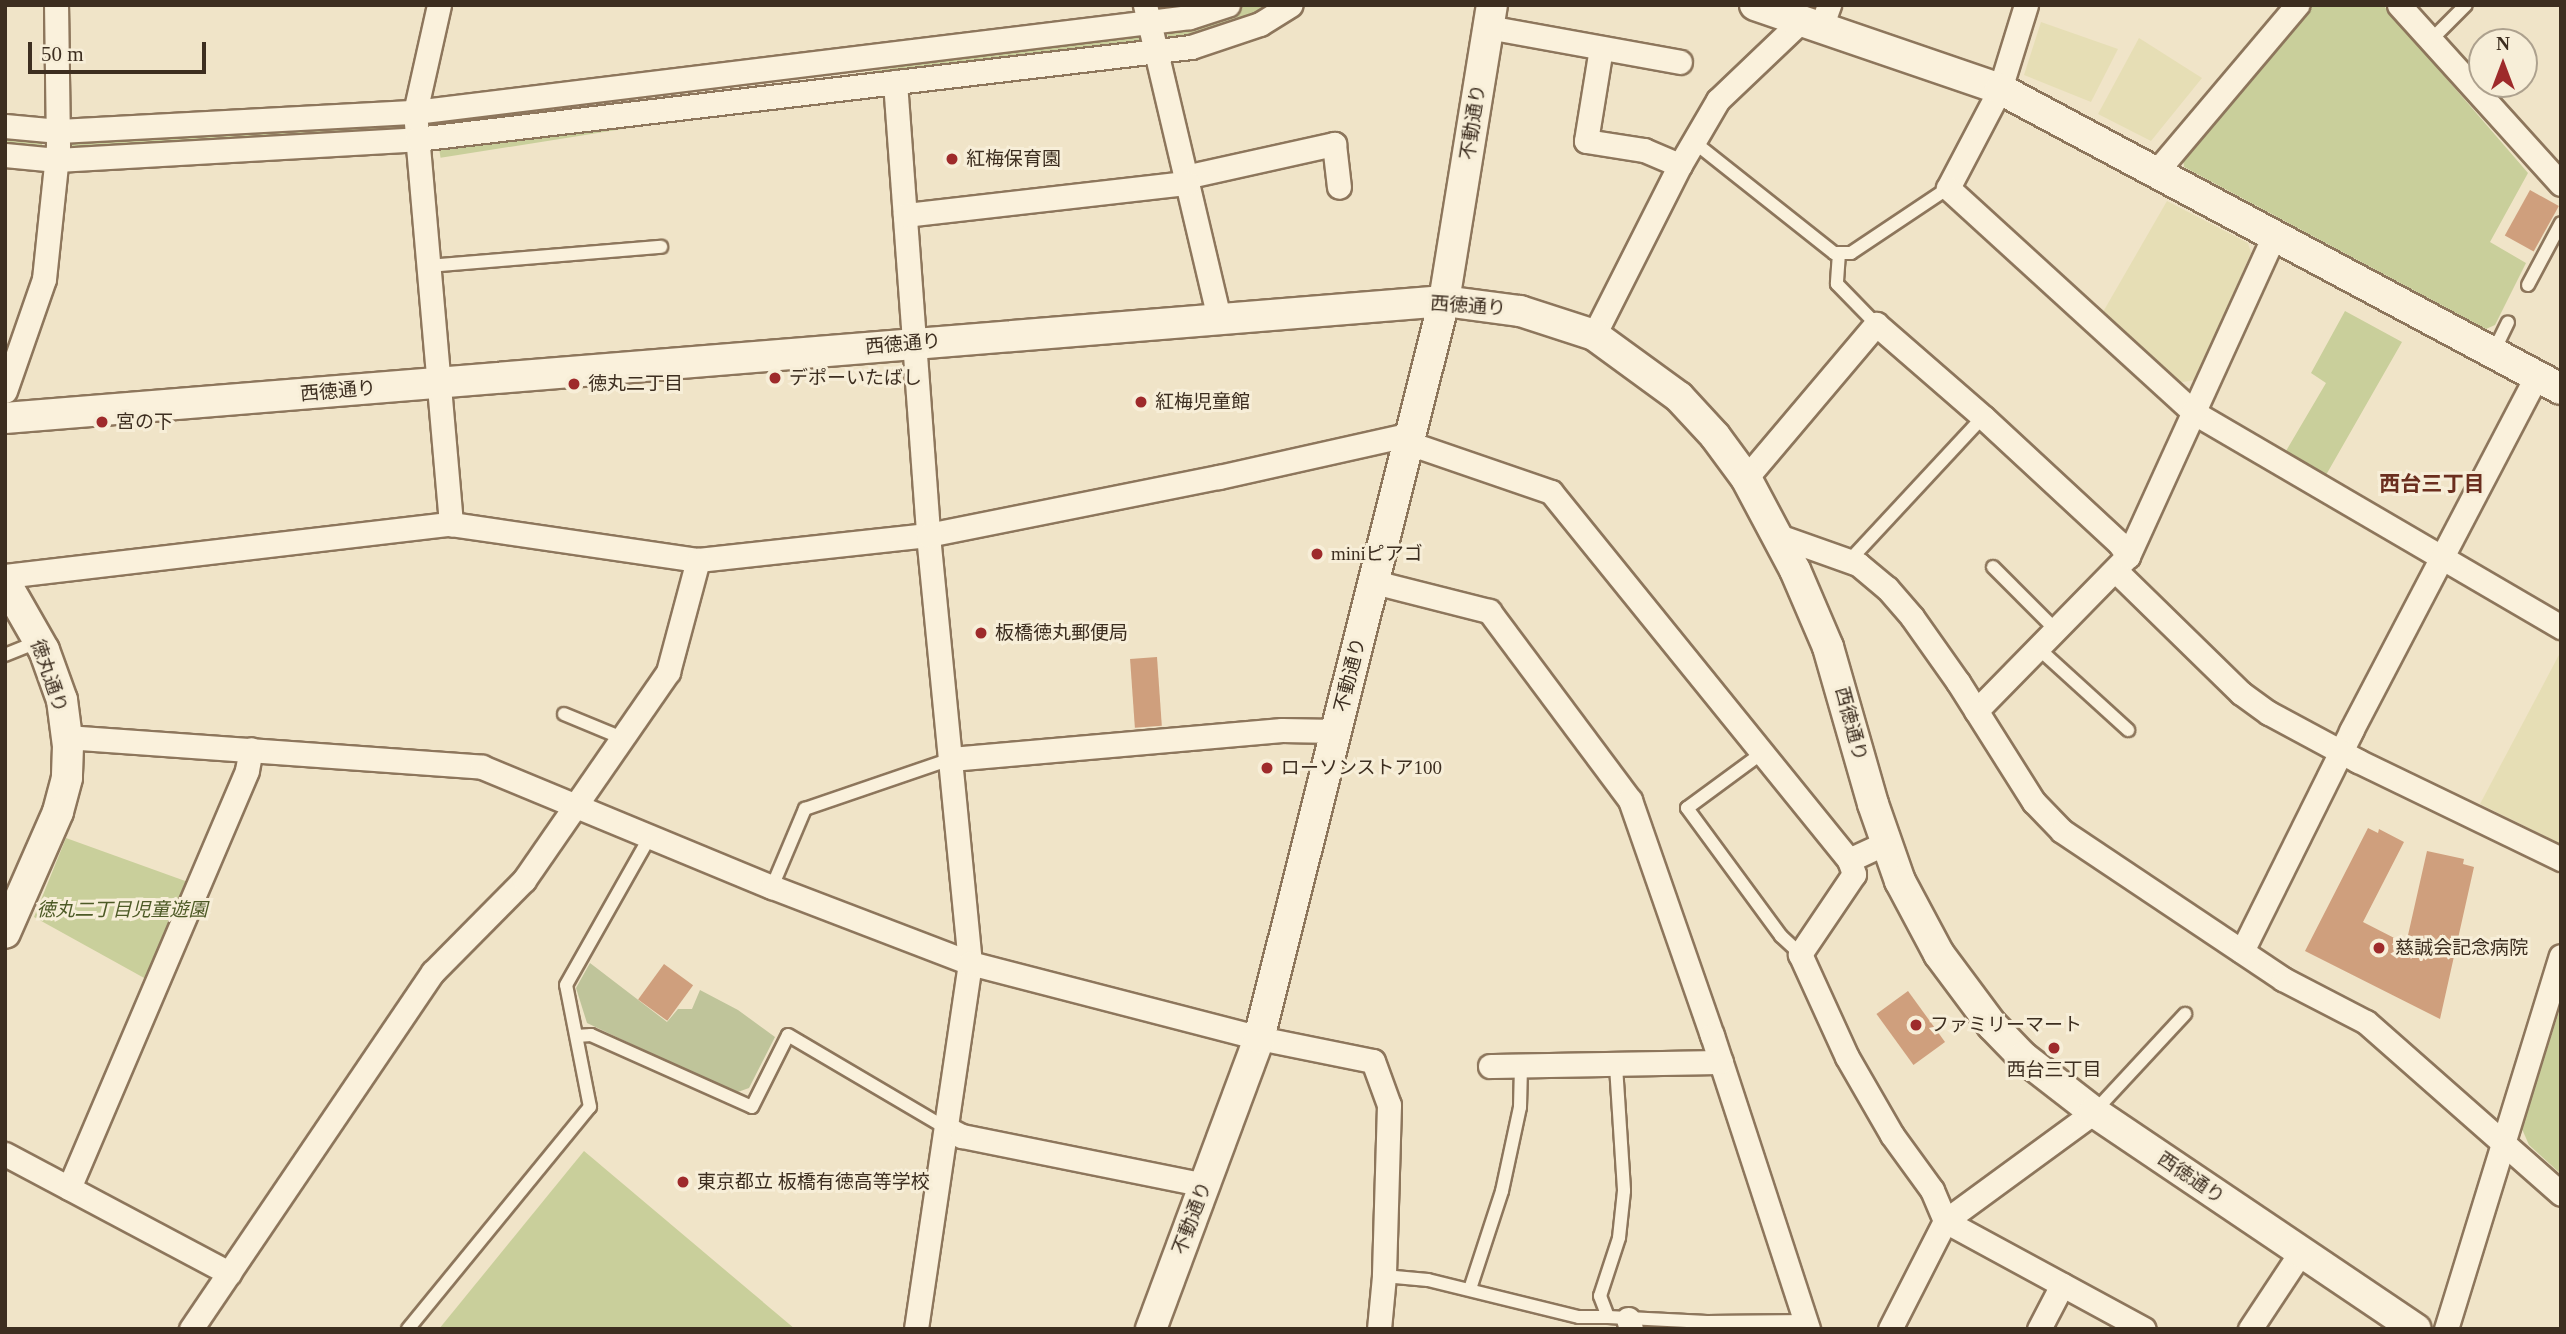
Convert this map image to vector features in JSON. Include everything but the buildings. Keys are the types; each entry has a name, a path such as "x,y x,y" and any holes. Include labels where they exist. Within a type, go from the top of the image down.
{"street":[{"path":"5,391 44,279 59,131 56,5"},
{"path":"439,5 415,112 451,524"},
{"path":"5,126 59,131 415,112 1147,14 1191,17 1228,5"},
{"path":"5,155 57,160 417,139 1155,52 1227,37 1260,24 1291,5"},
{"path":"1755,5 1817,18 2000,89 2548,383 2442,558 2237,956"},
{"path":"2026,5 2000,89 1948,188 2193,412 2561,627"},
{"path":"2155,172 2297,5"},
{"path":"2401,6 2561,184"},
{"path":"1147,14 1219,318"},
{"path":"1490,16 1601,48 1680,62"},
{"name":"不動通り","path":"1151,1329 1259,1038 1444,301 1490,16"},
{"path":"1594,335 1680,165 1718,100 1817,18"},
{"path":"1601,48 1586,141 1644,149 1680,165"},
{"path":"895,82 928,535 970,963 916,1329"},
{"path":"905,215 1186,180 1334,144 1339,187"},
{"path":"1976,711 2122,563 2274,236"},
{"name":"西徳通り","path":"5,418 1444,301 1520,311 1594,335 1679,397 1715,436 1746,478 1795,570 1828,647 1885,843 1919,917 1965,990 2023,1056 2094,1112 2416,1329"},
{"path":"1746,478 1876,324 1983,417 2119,543 2122,563 2245,696 2269,713 2342,751 2561,859"},
{"path":"5,576 451,524 698,560 928,535 1410,438 1551,492 1850,860 1854,873 1800,954 1847,1057 1892,1135 1932,1190 1945,1221 2144,1329"},
{"path":"1776,535 1858,564 1887,588 1912,617 2034,802 2062,831 2237,956 2366,1022 2561,1194"},
{"path":"191,1329 433,972 524,880 668,672 698,560"},
{"name":"徳丸通り","path":"5,582 39,641 62,700 67,737 67,778 58,812 5,933"},
{"path":"1374,582 1489,611 1630,800 1808,1325"},
{"path":"951,759 1282,730 1336,731"},
{"path":"67,737 482,767 772,887 970,963 1259,1038 1373,1061 1383,1077 1390,1105 1384,1276 1379,1329"},
{"path":"69,1188 247,771 251,749"},
{"path":"1850,860 1885,843"},
{"path":"2446,1329 2561,956"},
{"path":"1490,1066 1616,1066 1721,1062"},
{"path":"1891,1329 1945,1221 2094,1112"},
{"path":"946,1128 962,1136 1205,1185"},
{"path":"5,1154 229,1273"},
{"path":"2250,1329 2301,1252"},
{"path":"2039,1329 2063,1285"}],"lane":[{"path":"2431,40 2466,5"},
{"path":"1694,142 1834,253 1851,253 1948,188"},
{"path":"2528,285 2561,223"},
{"path":"428,266 661,247"},
{"path":"1839,253 1837,284 1876,324"},
{"path":"2493,353 2508,322"},
{"path":"1849,561 1983,417"},
{"path":"1993,567 2056,630"},
{"path":"5,655 39,641"},
{"path":"2038,648 2128,730"},
{"path":"564,714 622,738"},
{"path":"1762,753 1687,808 1782,936 1800,954"},
{"path":"772,887 805,810 951,759"},
{"path":"408,1329 590,1107 566,985 651,835"},
{"path":"2094,1112 2185,1014"},
{"path":"577,1036 591,1035 751,1107 788,1035 946,1128"},
{"path":"1470,1289 1502,1191 1520,1107 1521,1066"},
{"path":"1616,1066 1624,1191 1619,1237 1600,1296 1622,1322"},
{"path":"1384,1276 1428,1280 1579,1317 1622,1322 1808,1325"}],"shaded area":[{"path":"2041,22 2118,49 2091,102 2024,75"},
{"path":"2139,38 2202,78 2151,141 2098,114"},
{"path":"2167,201 2248,243 2251,253 2195,380 2177,383 2103,312"},
{"path":"2561,651 2561,844 2480,804"}],"green space":[{"path":"1243,5 1279,5 1258,17 1169,43 1166,27 1223,14"},
{"path":"2313,5 2383,5 2528,173 2490,242 2526,263 2495,325 2486,329 2184,167 2183,157 2295,22"},
{"path":"1139,29 1142,47 441,158 438,140"},
{"path":"404,117 405,134 72,151 71,134"},
{"path":"5,132 43,135 41,153 5,150"},
{"path":"2345,311 2402,342 2326,475 2286,451 2326,383 2311,373"},
{"name":"徳丸二丁目児童遊園","path":"66,838 188,882 146,979 34,917"},
{"path":"590,963 667,1022 678,1009 692,1009 700,990 738,1010 775,1037 749,1088 735,1093 587,1023 576,988"},
{"path":"2561,1005 2561,1174 2529,1145 2522,1129"},
{"path":"584,1151 795,1329 439,1329"}],"place":[{"name":"紅梅保育園","path":"952,159"},
{"name":"デポーいたばし","path":"775,378"},
{"name":"徳丸二丁目","path":"574,384"},
{"name":"紅梅児童館","path":"1141,402"},
{"name":"宮の下","path":"102,422"},
{"name":"miniピアゴ","path":"1317,554"},
{"name":"板橋徳丸郵便局","path":"981,633"},
{"name":"ローソンストア100","path":"1267,768"},
{"name":"慈誠会記念病院","path":"2379,948"},
{"name":"ファミリーマート","path":"1916,1025"},
{"name":"西台三丁目","path":"2054,1048"},
{"name":"東京都立 板橋有徳高等学校","path":"683,1182"}],"district":[{"name":"西台三丁目","path":"2432,484"}]}
